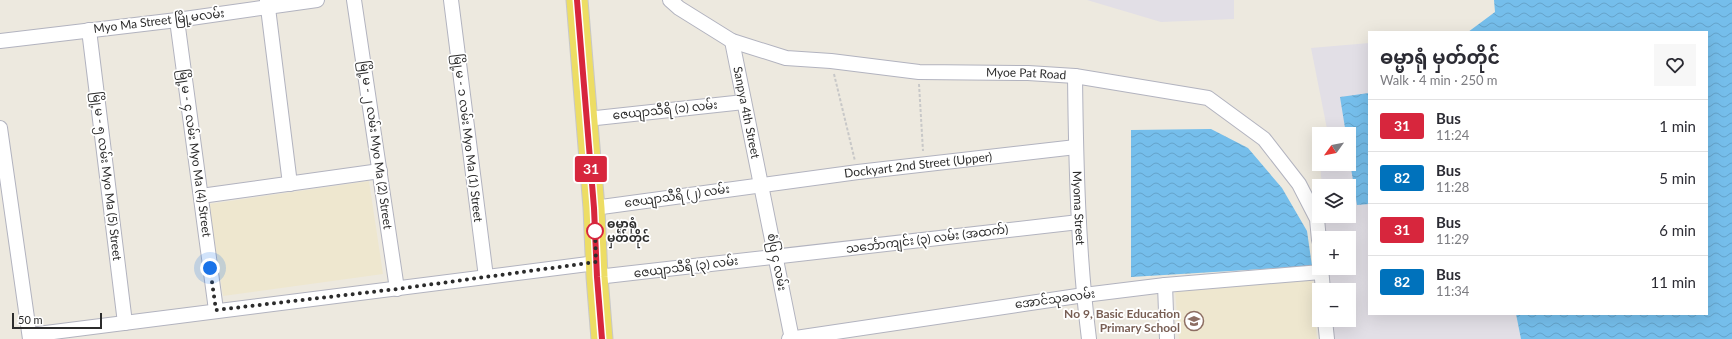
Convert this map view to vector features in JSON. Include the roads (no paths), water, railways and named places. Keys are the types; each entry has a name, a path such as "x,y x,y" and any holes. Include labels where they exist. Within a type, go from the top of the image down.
{"main road":[{"path":"577,0 594,208 596,270 602,339"}],"street":[{"name":"Myo Ma Street မြို့မလမ်း","path":"0,41 177,20 267,4 317,0"},
{"name":"မြို့မ - ၂ လမ်း Myo Ma (2) Street","path":"354,0 397,289"},
{"name":"မြို့မ - ၁ လမ်း Myo Ma (1) Street","path":"451,0 486,276"},
{"name":"Myoe Pat Road","path":"670,0 679,8 732,41 786,58 831,61 919,72 1028,73 1075,76 1208,98 1264,139 1295,178 1317,220 1318,231"},
{"path":"267,4 290,184"},
{"name":"မြို့မ - ၄ လမ်း Myo Ma (4) Street","path":"177,20 216,310"},
{"name":"မြို့မ - ၅ လမ်း Myo Ma (5) Street","path":"88,30 125,323"},
{"name":"Sanpya 4th Street","path":"732,41 761,185"},
{"name":"Myoma Street","path":"1075,76 1079,222 1084,295 1089,339"},
{"name":"ဇေယျာသီရိ (၁) လမ်း","path":"587,119 744,102"},
{"path":"0,128 30,337"},
{"name":"Dockyart 2nd Street (Upper)","path":"761,185 858,172 1076,147"},
{"path":"201,196 380,171"},
{"name":"ဇေယျာသီရိ (၂) လမ်း","path":"594,208 761,185"},
{"name":"စံပြ ၄ လမ်း","path":"761,185 791,339"},
{"name":"သင်္ဘောကျင်း (၃) လမ်း (အထက်)","path":"776,257 1079,222"},
{"name":"ဇေယျာသီရိ (၃) လမ်း","path":"30,337 216,310 397,289 486,276 596,270 776,257"},
{"name":"အောင်သုခလမ်း","path":"791,339 1084,295 1165,285 1312,271"},
{"path":"1165,285 1167,339"},
{"path":"1326,327 1327,339"}],"water":[{"path":"1494,0 1732,0 1732,339 1521,339 1516,315 1708,315 1708,31 1469,31 1495,12"},
{"path":"1368,93 1368,204 1357,205 1356,179 1353,179 1351,171 1356,171 1356,127 1345,127 1340,97"},
{"path":"1211,129 1248,148 1282,188 1307,231 1312,266 1131,277 1131,130"}],"place":[{"name":"ဓမ္မာရုံ မှတ်တိုင်","path":"595,231"},
{"name":"No 9, Basic Education Primary School","path":"1194,321"}]}
